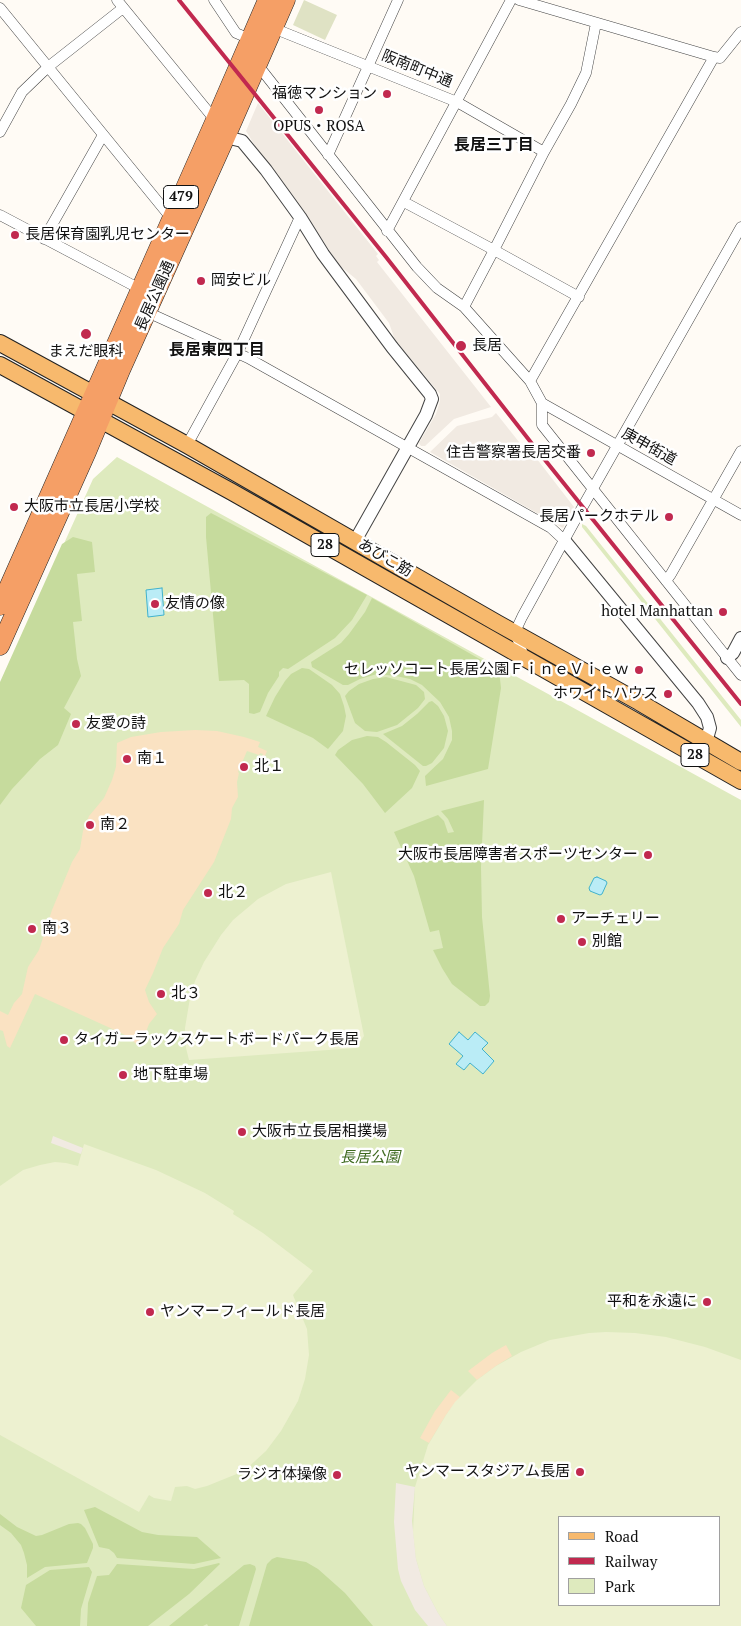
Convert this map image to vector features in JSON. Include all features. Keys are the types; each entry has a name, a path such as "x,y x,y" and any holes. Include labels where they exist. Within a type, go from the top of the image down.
{"highway":[{"name":"長居公園通","path":"0,646 101,398 140,289 216,120 267,0"},
{"name":"長居公園通","path":"101,398 147,312 286,0"},
{"name":"長居公園通","path":"0,606 93,417"}],"main road":[{"name":"あびこ筋","path":"0,343 187,445 741,762"},
{"name":"あびこ筋","path":"0,365 232,492 741,781"}],"street":[{"path":"214,0 236,33 250,39"},
{"path":"328,155 398,0"},
{"path":"387,230 404,202 511,0"},
{"path":"519,0 720,58 741,32"},
{"path":"0,132 22,92 120,4 216,120"},
{"path":"0,8 172,219"},
{"path":"464,307 586,73 596,23"},
{"name":"阪南町中通","path":"273,28 457,102 544,152"},
{"path":"530,382 714,57"},
{"path":"257,64 417,267 436,288 464,307 530,382 542,403 542,425 741,675"},
{"path":"44,239 103,135"},
{"path":"226,137 242,141 266,170 324,254 432,399 430,407 355,541"},
{"path":"404,202 578,296"},
{"path":"0,214 140,289"},
{"path":"187,445 238,352 300,217"},
{"path":"524,657 515,632 564,540 741,227"},
{"path":"147,312 238,352 551,528 564,540 698,703 707,717 710,728 706,742"},
{"name":"庚申街道","path":"542,403 741,515"},
{"path":"666,581 672,574 741,451"},
{"path":"728,658 741,638"}],"green space":[{"path":"304,0 337,15 325,40 293,25"},
{"name":"長居公園","path":"117,457 741,800 741,1626 0,1626 0,686 93,479"},
{"path":"211,513 367,595 352,620 335,638 288,669 283,668 279,672 279,676 268,693 260,712 254,714 249,713 249,684 244,680 219,681 206,537 206,517"},
{"path":"582,524 586,526 741,720 741,727 582,527"},
{"path":"73,537 92,542 95,572 77,574 82,621 73,622 81,676 64,708 71,714 58,745 40,759 0,805 0,682 62,544"},
{"path":"372,598 499,670 501,688 488,769 426,786 425,776 443,759 452,740 449,717 440,702 422,685 410,679 377,674 348,685 343,685 312,667 311,662 341,643 349,634 365,612"},
{"path":"302,668 309,669 332,685 340,694 344,706 346,716 343,731 328,749 313,738 266,716 285,681 291,674"},
{"path":"386,677 416,685 424,692 425,699 418,708 397,725 377,732 365,731 355,723 345,696 359,684"},
{"path":"432,701 438,706 444,716 448,731 444,748 432,763 423,766 383,734 402,726"},
{"path":"367,736 378,737 386,742 420,771 412,788 385,813 363,784 335,755 338,750 352,740"},
{"path":"484,800 481,867 482,917 490,996 489,1002 485,1006 480,1006 452,984 433,950 443,948 439,930 430,932 414,876 394,832 438,815 444,821 448,833 454,832 448,819 441,811"},
{"path":"331,872 364,1036 356,1048 189,1060 185,1028 190,998 195,981 204,962 221,935 233,920 258,899 286,884"},
{"name":"ヤンマーフィールド長居","path":"84,1144 156,1170 205,1193 234,1211 233,1214 263,1233 313,1271 293,1295 307,1329 309,1355 305,1379 298,1401 281,1431 266,1451 244,1471 195,1489 187,1486 175,1487 171,1501 154,1498 149,1495 139,1512 0,1435 0,1186 23,1170 40,1165 55,1162 78,1166"},
{"name":"ヤンマースタジアム長居","path":"589,1333 635,1333 666,1337 705,1347 741,1360 741,1626 447,1626 438,1613 424,1586 416,1559 413,1532 415,1487 428,1445 455,1402 477,1380 496,1366 521,1352 550,1340"},
{"path":"95,1507 142,1532 158,1535 197,1537 221,1558 194,1564 117,1558 109,1549 99,1547 84,1510"},
{"path":"0,1514 17,1527 36,1536 69,1524 81,1524 93,1544 87,1563 45,1567 27,1578 27,1565 21,1545 11,1533 0,1525"},
{"path":"277,1557 306,1562 318,1569 345,1593 373,1626 249,1626 267,1564"},
{"path":"219,1563 189,1594 148,1626 87,1626 88,1603 97,1576 109,1575 117,1564 194,1569"},
{"path":"250,1564 255,1566 256,1569 239,1626 208,1626 207,1624 203,1626 169,1626 244,1565"},
{"path":"89,1567 92,1572 81,1609 80,1626 36,1626 21,1608 26,1585 50,1570"}],"sand":[{"path":"217,731 244,737 260,742 258,747 267,751 262,763 260,762 263,754 260,753 259,755 247,751 238,772 238,797 232,808 231,819 214,862 183,910 179,924 163,948 145,990 149,1002 157,1014 149,1024 140,1047 127,1036 35,994 10,1048 7,1046 3,1031 0,1030 0,1011 8,1015 14,1003 22,994 28,967 39,950 52,910 72,862 80,849 83,831 89,816 104,798 112,780 116,767 117,743 131,737 161,732"},
{"path":"506,1345 512,1356 477,1380 468,1371 492,1353"},
{"path":"451,1390 460,1397 446,1415 429,1443 420,1438 435,1411"}],"shaded area":[{"path":"258,103 378,254 376,256 379,260 377,262 491,407 454,419 425,446 421,446 419,443 436,414 440,394 395,340 389,323 356,279 340,266 286,186 257,149 246,131"},
{"path":"496,413 527,452 530,450 574,507 563,528 430,452 457,426 492,417"},
{"path":"53,1136 83,1148 81,1154 51,1143"},
{"path":"396,1483 415,1487 412,1521 416,1559 424,1586 447,1626 428,1626 415,1610 401,1581 398,1569 394,1522"}],"water":[{"path":"162,588 164,615 148,617 146,590"},
{"path":"597,877 607,883 600,895 590,891 589,888 594,878"},
{"path":"459,1032 468,1040 475,1032 488,1043 482,1049 494,1061 483,1074 470,1063 464,1070 456,1064 463,1056 449,1044"}],"railway":[{"path":"179,0 741,704"}],"place":[{"name":"福徳マンション","path":"387,94"},
{"name":"OPUS・ROSA","path":"319,110"},
{"name":"長居保育園乳児センター","path":"15,235"},
{"name":"岡安ビル","path":"201,281"},
{"name":"まえだ眼科","path":"86,334"},
{"name":"長居","path":"461,346"},
{"name":"住吉警察署長居交番","path":"591,453"},
{"name":"大阪市立長居小学校","path":"14,507"},
{"name":"長居パークホテル","path":"669,517"},
{"name":"友情の像","path":"155,604"},
{"name":"hotel Manhattan","path":"723,612"},
{"name":"セレッソコート長居公園ＦｉｎｅＶｉｅｗ","path":"639,670"},
{"name":"ホワイトハウス","path":"668,694"},
{"name":"友愛の詩","path":"76,724"},
{"name":"南１","path":"127,759"},
{"name":"北１","path":"244,767"},
{"name":"南２","path":"90,825"},
{"name":"大阪市長居障害者スポーツセンター","path":"648,855"},
{"name":"北２","path":"208,893"},
{"name":"アーチェリー","path":"561,919"},
{"name":"南３","path":"32,929"},
{"name":"別館","path":"582,942"},
{"name":"北３","path":"161,994"},
{"name":"タイガーラックスケートボードパーク長居","path":"64,1040"},
{"name":"地下駐車場","path":"123,1075"},
{"name":"大阪市立長居相撲場","path":"242,1132"},
{"name":"平和を永遠に","path":"707,1302"},
{"name":"ヤンマーフィールド長居","path":"150,1312"},
{"name":"ヤンマースタジアム長居","path":"580,1472"},
{"name":"ラジオ体操像","path":"337,1475"}],"district":[{"name":"長居三丁目","path":"494,145"},
{"name":"長居東四丁目","path":"217,350"}]}
